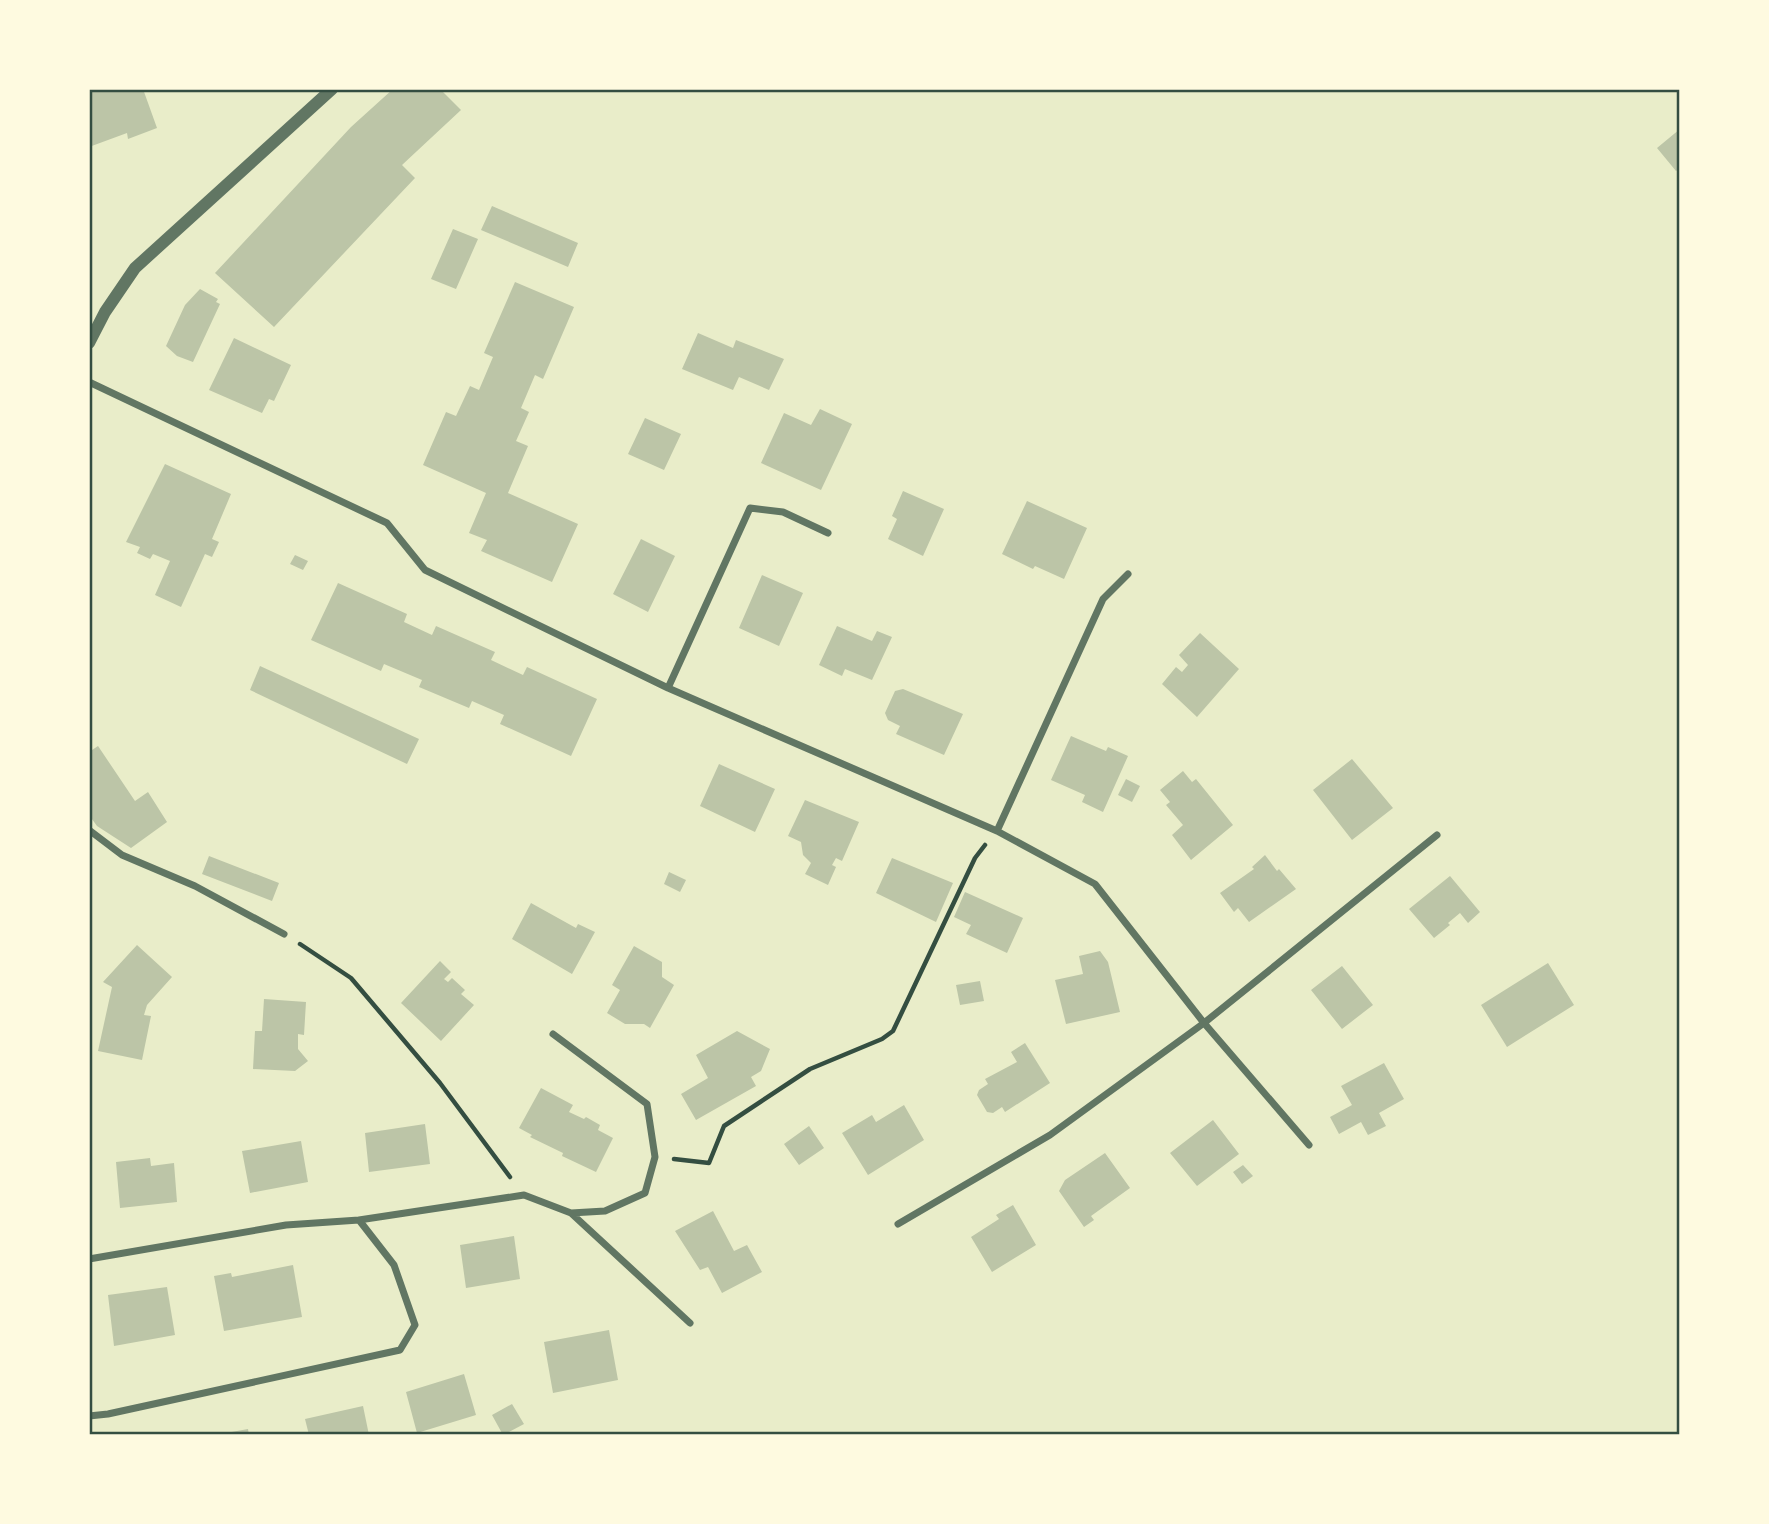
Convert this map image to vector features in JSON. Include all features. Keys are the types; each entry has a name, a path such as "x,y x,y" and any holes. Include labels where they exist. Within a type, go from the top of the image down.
{"street":[{"path":"89,343 104,312 135,268 331,89"},
{"path":"89,382 387,523 425,570 668,688 997,831 1095,884 1204,1023 1309,1145"},
{"path":"668,688 750,508 783,512 828,533"},
{"path":"997,831 1103,599 1128,574"},
{"path":"89,830 122,855 195,886 284,934"},
{"path":"898,1224 1050,1135 1204,1023 1437,835"},
{"path":"553,1034 647,1104 655,1157 645,1193 605,1211 570,1213"},
{"path":"89,1259 286,1225 359,1220 524,1195 570,1213 690,1323"},
{"path":"89,1416 400,1350 415,1325 394,1265 359,1220"}],"path":[{"path":"655,1157 709,1163 724,1126 810,1069 882,1039 893,1031 975,858 997,831"},
{"path":"284,934 351,978 440,1083 524,1195"}],"building":[{"path":"89,89 143,89 157,128 128,139 127,133 89,147"},
{"path":"393,89 440,89 461,110 402,165 415,178 274,327 215,273 351,127"},
{"path":"1680,129 1680,168 1676,171 1657,148"},
{"path":"492,206 578,243 568,267 481,230"},
{"path":"453,229 478,239 456,289 431,279"},
{"path":"515,282 574,307 543,379 535,375 521,408 529,412 516,441 528,446 508,493 578,524 552,582 481,551 487,540 469,533 486,493 423,465 446,412 456,416 470,386 479,390 493,357 484,353"},
{"path":"200,289 218,299 216,302 220,304 193,362 177,356 166,346 185,305"},
{"path":"698,333 733,348 736,340 784,359 769,390 739,377 733,390 682,369"},
{"path":"234,338 291,365 274,401 269,399 262,413 209,390"},
{"path":"820,409 852,424 821,490 761,463 784,413 811,425"},
{"path":"645,418 681,434 664,470 628,454"},
{"path":"165,464 231,494 212,539 219,542 212,557 205,554 181,607 155,595 170,561 153,554 150,559 137,553 140,547 126,542"},
{"path":"903,491 944,509 923,556 888,539 897,519 892,516"},
{"path":"1027,501 1087,528 1064,579 1035,566 1033,569 1002,554"},
{"path":"641,539 675,556 648,612 613,594"},
{"path":"295,555 308,561 303,570 290,564"},
{"path":"762,575 803,593 779,646 739,628"},
{"path":"338,583 407,614 404,622 432,635 436,626 495,652 491,660 523,675 527,667 597,699 571,756 500,724 504,715 472,701 469,708 419,687 422,680 384,664 381,671 311,640"},
{"path":"837,626 872,641 877,631 892,637 872,680 845,669 842,676 819,665"},
{"path":"1200,633 1239,669 1197,717 1162,684 1176,667 1182,672 1188,665 1179,655"},
{"path":"260,666 419,739 407,764 250,690"},
{"path":"903,689 963,714 944,755 896,734 900,726 888,720 885,713 895,691"},
{"path":"1071,736 1106,751 1108,747 1128,756 1103,812 1082,802 1085,795 1051,780"},
{"path":"98,746 135,801 148,792 167,822 131,848 97,826 89,815 89,752"},
{"path":"1352,759 1393,808 1352,840 1313,790"},
{"path":"719,764 775,789 755,832 700,806"},
{"path":"1183,771 1192,782 1196,779 1233,825 1191,860 1172,835 1183,825 1166,805 1170,802 1160,790"},
{"path":"1126,779 1140,786 1132,802 1118,795"},
{"path":"805,800 859,822 842,861 836,858 832,865 836,867 828,885 805,874 811,863 803,855 801,842 788,836"},
{"path":"1265,855 1296,889 1249,922 1238,908 1234,912 1220,893 1254,869 1252,867"},
{"path":"209,856 279,883 272,901 202,874"},
{"path":"892,858 953,883 936,922 876,893"},
{"path":"669,872 686,880 680,892 664,884"},
{"path":"1450,876 1480,912 1468,923 1460,913 1434,938 1409,909"},
{"path":"965,892 1023,918 1007,953 966,934 971,925 954,917"},
{"path":"531,903 576,928 578,924 595,932 572,974 512,939"},
{"path":"137,945 172,977 147,1005 144,1015 151,1016 142,1060 98,1051 112,987 103,982"},
{"path":"634,946 662,962 662,977 674,985 650,1028 644,1024 625,1024 607,1013 620,990 612,985"},
{"path":"1100,951 1108,962 1120,1012 1066,1024 1055,980 1083,974 1079,956"},
{"path":"440,961 451,972 444,979 448,982 452,978 465,990 461,994 474,1005 441,1041 401,1003"},
{"path":"1548,963 1574,1005 1507,1047 1481,1005"},
{"path":"1342,966 1373,1005 1342,1029 1311,990"},
{"path":"980,981 984,1001 960,1005 956,985"},
{"path":"264,999 306,1002 304,1035 298,1034 298,1049 308,1061 295,1071 253,1069 255,1031 262,1031"},
{"path":"737,1031 770,1049 761,1071 751,1077 756,1086 696,1120 681,1094 708,1078 696,1055"},
{"path":"1025,1043 1050,1083 1005,1112 1002,1107 993,1113 987,1112 977,1095 979,1090 988,1084 985,1079 1017,1062 1011,1052"},
{"path":"1384,1063 1404,1099 1379,1113 1386,1126 1368,1135 1361,1122 1339,1134 1330,1117 1352,1105 1341,1086"},
{"path":"541,1088 573,1105 569,1112 600,1125 598,1130 613,1138 596,1172 562,1156 563,1153 530,1137 532,1135 519,1128"},
{"path":"904,1105 924,1140 868,1175 842,1133 872,1115 876,1122"},
{"path":"1213,1120 1239,1154 1197,1186 1170,1153"},
{"path":"425,1124 430,1164 369,1172 365,1133"},
{"path":"809,1126 824,1148 799,1165 784,1144"},
{"path":"301,1141 308,1182 250,1193 242,1151"},
{"path":"1105,1153 1130,1188 1091,1216 1094,1220 1084,1227 1059,1191 1065,1180"},
{"path":"150,1158 151,1166 174,1163 177,1202 120,1208 116,1162"},
{"path":"1243,1165 1253,1176 1242,1184 1233,1172"},
{"path":"1013,1205 1036,1245 992,1272 971,1237 999,1219 996,1215"},
{"path":"713,1211 734,1251 747,1245 762,1272 722,1293 708,1267 700,1270 675,1231"},
{"path":"514,1236 520,1279 466,1288 460,1245"},
{"path":"293,1265 302,1317 224,1331 214,1276 231,1273 232,1277"},
{"path":"167,1287 175,1335 114,1346 108,1295"},
{"path":"609,1330 618,1380 553,1393 544,1342"},
{"path":"464,1374 476,1415 417,1433 406,1392"},
{"path":"512,1404 524,1424 503,1435 492,1415"},
{"path":"363,1406 369,1435 309,1435 305,1419"},
{"path":"248,1429 249,1435 226,1435 226,1433"}]}
